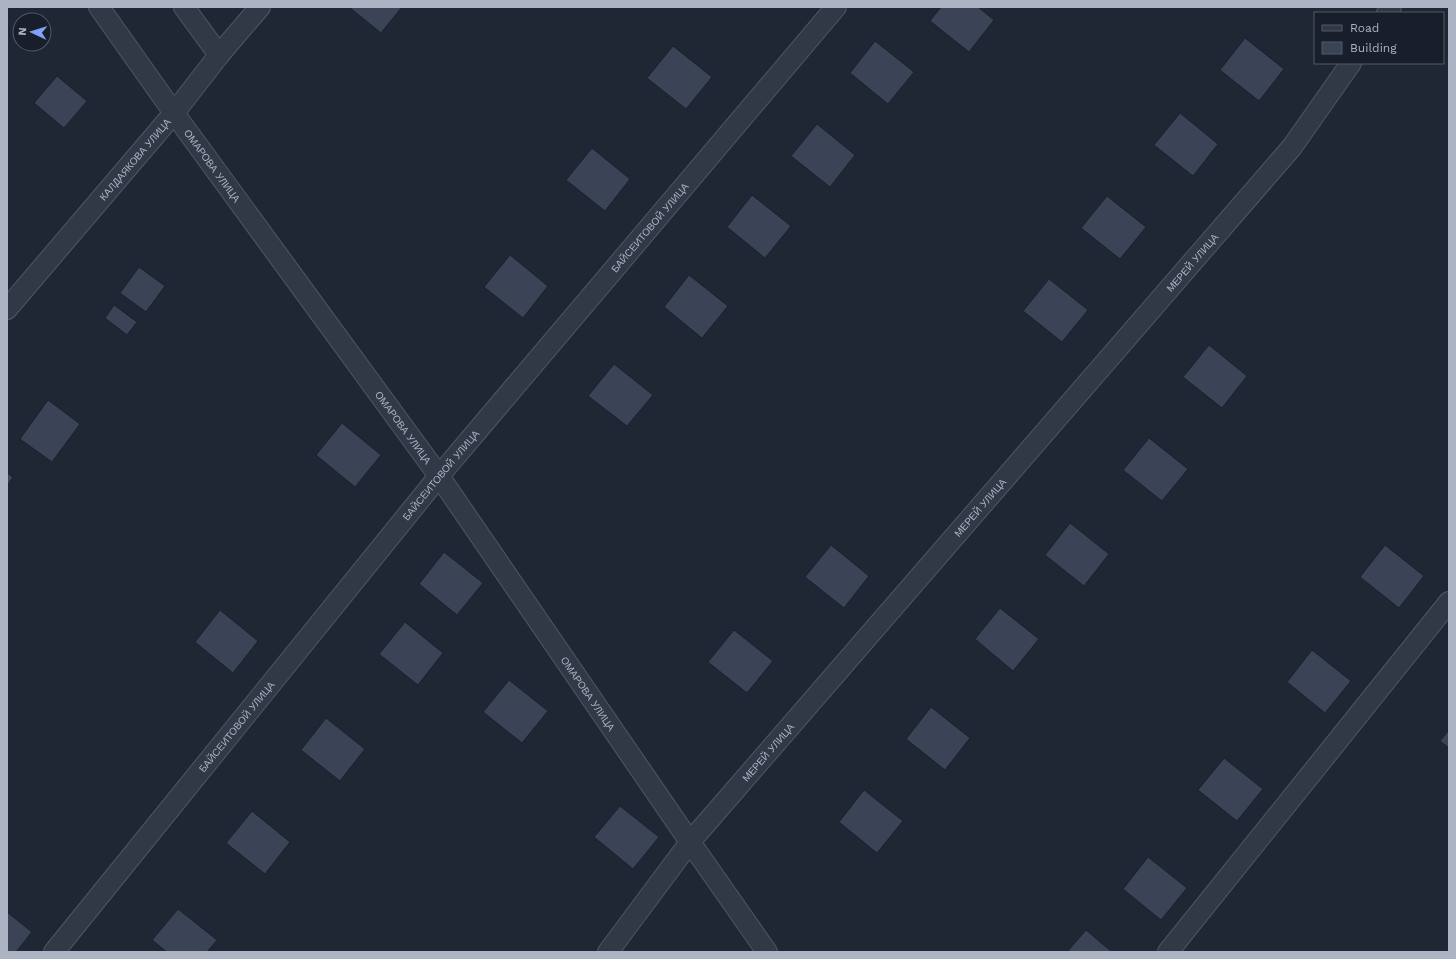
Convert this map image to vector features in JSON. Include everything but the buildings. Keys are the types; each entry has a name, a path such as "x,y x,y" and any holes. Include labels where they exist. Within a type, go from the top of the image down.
{"street":[{"name":"ОМАРОВА УЛИЦА","path":"99,7 174,113 439,476 767,952"},
{"path":"184,7 219,54"},
{"name":"КАЛДАЯКОВА УЛИЦА","path":"7,309 174,113 219,54 260,7"},
{"name":"БАЙСЕИТОВОЙ УЛИЦА","path":"54,952 439,476 836,7"},
{"name":"МЕРЕЙ УЛИЦА","path":"608,952 690,842 1292,147 1351,64"},
{"path":"1168,952 1449,602"}]}
